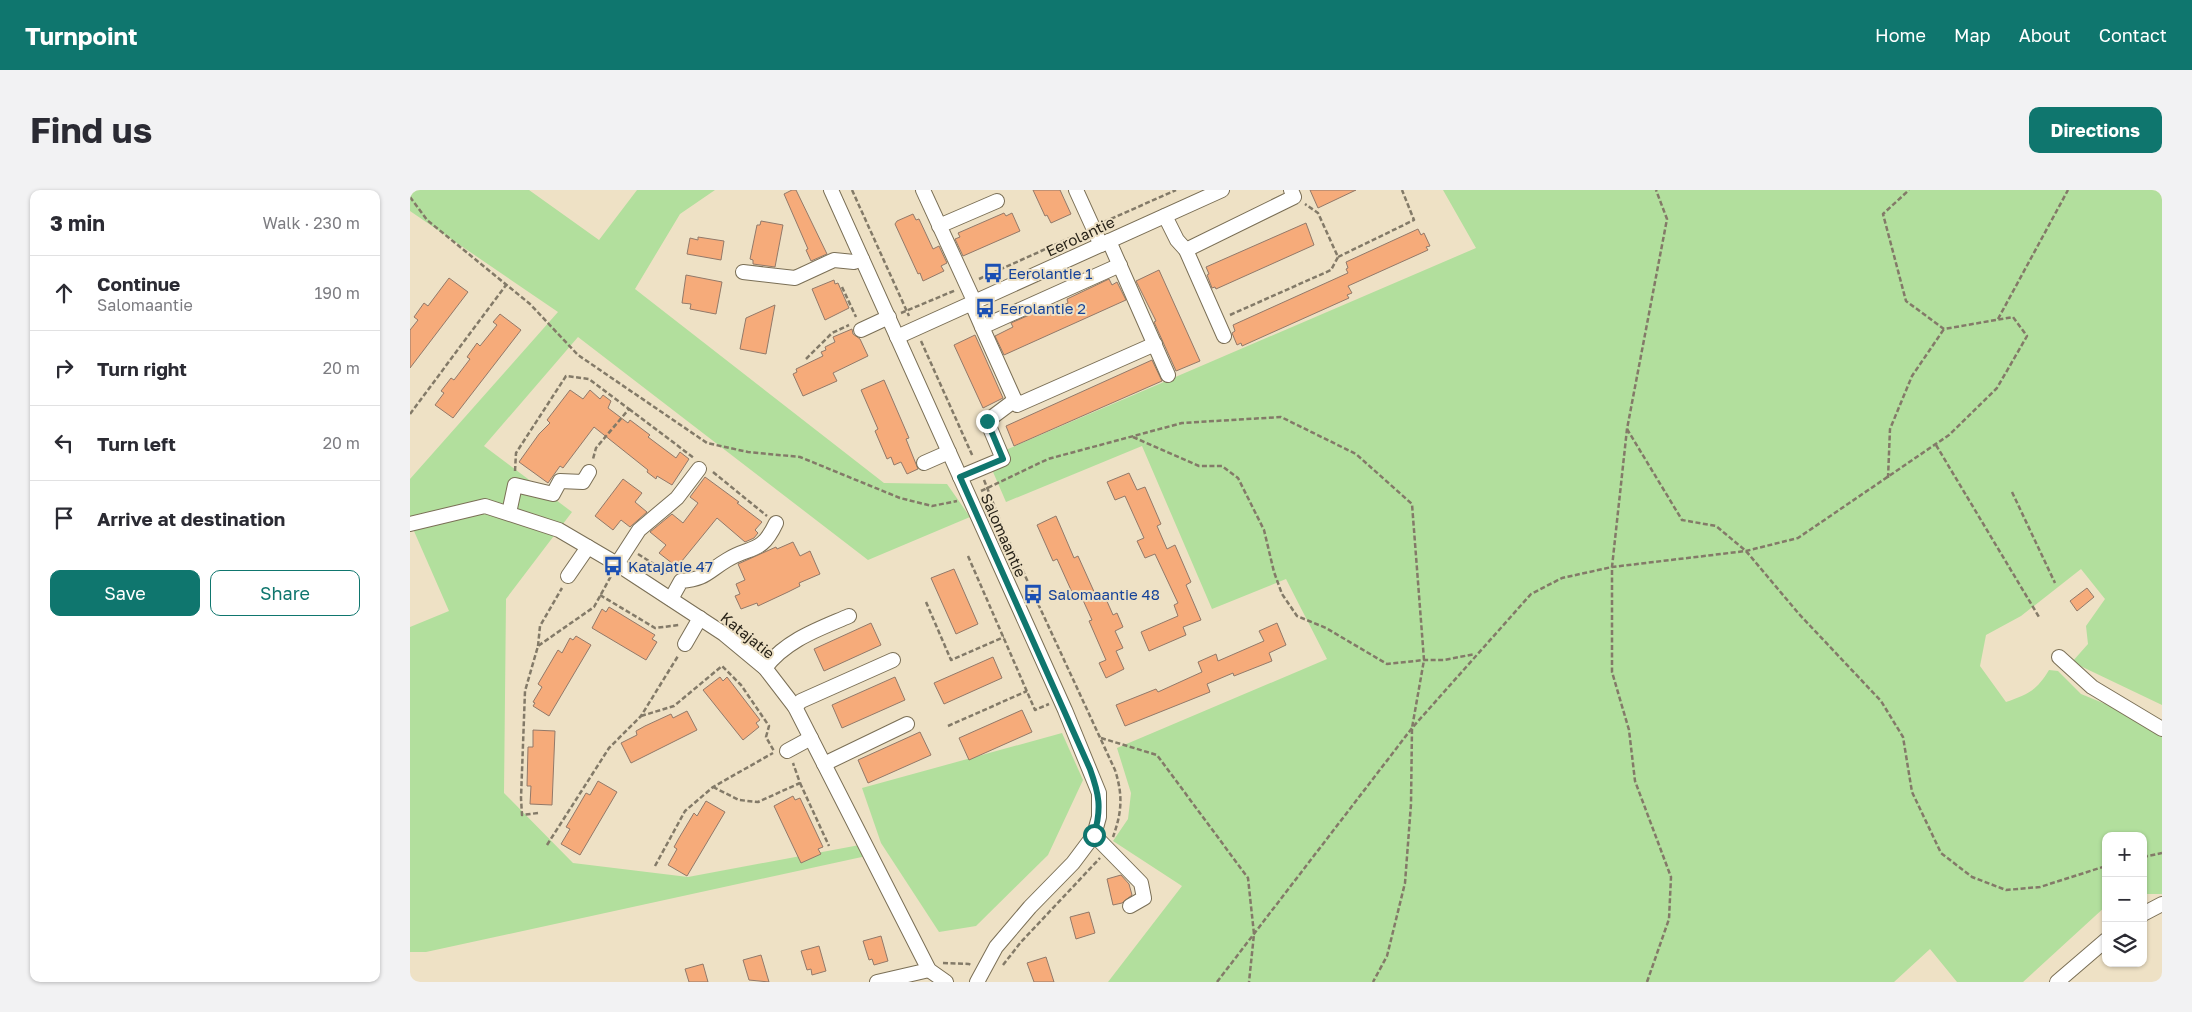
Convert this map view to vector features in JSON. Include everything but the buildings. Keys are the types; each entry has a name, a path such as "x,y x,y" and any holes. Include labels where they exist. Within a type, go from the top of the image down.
{"street":[{"name":"Salomaantie","path":"831,190 1060,700 1099,793 1099,817 1094,835 1073,863 1030,907 996,947 979,977"},
{"path":"923,190 1017,405 1155,344"},
{"path":"1076,190 1093,227 1120,265 1168,375"},
{"name":"Eerolantie","path":"897,337 1222,190"},
{"path":"1186,250 1292,194"},
{"path":"939,226 997,200"},
{"path":"1165,216 1177,240 1186,250 1224,336"},
{"path":"742,272 795,278 834,260 854,262 862,258"},
{"path":"982,327 1120,265"},
{"path":"861,330 889,317"},
{"path":"960,477 1003,459 987,421 1015,400"},
{"path":"924,463 949,452"},
{"path":"617,564 639,530 677,498 699,469"},
{"path":"508,513 515,485 553,494 560,481 583,482 589,472"},
{"name":"Katajatie","path":"410,524 486,506 559,530 671,599 697,624 724,634 765,668 795,707 933,966 946,982"},
{"path":"671,599 681,581 698,580 729,558 753,550 769,538 776,523"},
{"path":"568,576 588,547"},
{"path":"765,668 797,639 849,616"},
{"path":"686,644 697,624"},
{"path":"2058,657 2092,687 2162,729"},
{"path":"795,707 801,701 893,660"},
{"path":"824,764 907,724"},
{"path":"781,752 811,738"},
{"path":"1094,835 1141,883 1144,898 1130,906"},
{"path":"2147,912 2162,904"},
{"path":"2058,982 2102,944"},
{"path":"877,982 933,966"}],"path":[{"path":"907,312 1176,190"},
{"path":"1217,321 1331,270 1338,257 1414,220 1402,190"},
{"path":"1647,982 1669,918 1671,877 1634,781 1629,730 1612,672 1612,567 1627,429 1667,219 1656,190"},
{"path":"1909,190 1883,214 1906,301 1944,329"},
{"path":"1998,319 2068,190"},
{"path":"1292,194 1318,213 1338,257"},
{"path":"410,197 427,220 530,304 578,355 707,442 748,452 800,457 900,498 932,506 955,502 1048,459 1182,423 1281,417 1356,454 1412,504 1424,660 1412,728 1411,804 1405,883 1387,956 1373,982"},
{"path":"410,414 506,285"},
{"path":"806,359 832,333 858,321 842,287"},
{"path":"1217,982 1412,728 1475,654 1531,594 1562,578 1612,567 1746,551 1798,538 1888,478 1936,445 1949,435 1997,388 2026,336 2013,317 1944,329 1912,376 1890,429 1888,478"},
{"path":"515,485 516,453 566,376 589,379 628,409 596,448 589,472"},
{"path":"1627,429 1682,520 1716,526 1746,551 1799,614 1881,701 1903,737 1912,792 1941,853 1972,877 2006,890 2040,887 2102,867"},
{"path":"1132,437 1199,466 1222,466 1238,478 1264,530 1274,572 1282,594 1297,616 1326,628 1387,664 1444,660 1475,654"},
{"path":"1936,445 2039,617"},
{"path":"2012,492 2055,583"},
{"path":"628,548 681,581"},
{"path":"968,556 1035,710 1060,700"},
{"path":"538,646 594,608 617,564"},
{"path":"538,814 522,815 525,691 538,646 540,626 568,576"},
{"path":"600,596 655,628 697,624"},
{"path":"926,602 951,660 1004,637"},
{"path":"547,845 609,748 641,716 686,644"},
{"path":"641,716 674,706 722,666 741,685 769,726 766,737 781,752 800,783 829,846"},
{"path":"948,726 1027,691"},
{"path":"1100,738 1157,755 1248,878 1254,934 1249,982"},
{"path":"655,866 685,811 713,787 781,752"},
{"path":"713,787 739,800 758,802 800,783"},
{"path":"2147,856 2162,852"},
{"path":"933,966 969,964 979,977"}],"green space":[{"path":"410,190 529,190 599,240 637,190 715,190 680,214 635,289 884,483 947,484 970,517 868,560 578,337 484,446 572,512 506,599 504,793 573,863 688,877 865,844 871,855 426,952 410,952 410,627 449,611 410,522 410,479 558,312 410,211"},
{"path":"1443,190 2162,190 2162,705 2072,662 2088,644 2086,626 2105,599 2081,569 2021,616 1986,635 1980,666 2006,702 2032,690 2049,670 2058,671 2081,694 2162,727 2162,894 2147,894 2147,832 2102,832 2102,910 2023,982 1957,982 1930,949 1894,982 1108,982 1182,886 1113,841 1128,819 1131,793 1117,748 1327,659 1286,579 1212,609 1142,446 1006,502 987,458 1476,248"},
{"path":"1062,733 1083,780 1048,855 976,926 939,932 881,843 862,788"}],"place":[{"name":"Eerolantie 1","path":"993,273"},
{"name":"Eerolantie 2","path":"985,308"},
{"name":"Katajatie 47","path":"613,566"},
{"name":"Salomaantie 48","path":"1033,594"}],"route":[{"path":"987,421 1003,459 960,477 1060,700 1099,793 1099,817 1094,835"}]}
